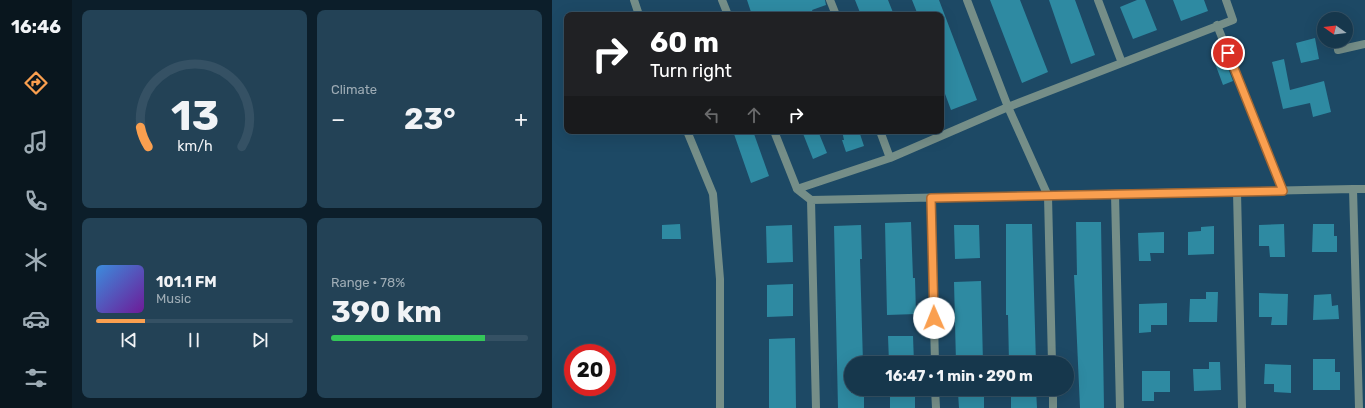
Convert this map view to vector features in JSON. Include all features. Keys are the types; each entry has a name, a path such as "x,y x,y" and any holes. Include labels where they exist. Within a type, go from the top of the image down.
{"street":[{"path":"634,0 638,12"},
{"path":"722,0 727,12"},
{"path":"830,0 835,12"},
{"path":"967,0 1008,107 1048,196 1052,356"},
{"path":"1098,0 1122,63"},
{"path":"797,189 890,158 1008,107 1233,20 1226,0"},
{"path":"1217,25 1283,191"},
{"path":"1338,50 1365,44"},
{"path":"688,134 713,194 720,279 720,408"},
{"path":"775,134 797,189 810,200 1365,189"},
{"path":"881,134 890,158"},
{"path":"1353,189 1359,408"},
{"path":"1237,192 1242,408"},
{"path":"1115,194 1120,408"},
{"path":"931,198 935,356"},
{"path":"810,200 816,408"},
{"path":"935,396 936,408"},
{"path":"1053,396 1054,408"}],"building":[{"path":"747,0 825,0 826,5 812,10 813,12 751,12"},
{"path":"855,0 888,0 893,12 860,12"},
{"path":"912,0 939,0 944,12 917,12"},
{"path":"990,0 1020,0 1048,72 1022,83"},
{"path":"1049,0 1075,0 1095,55 1071,64"},
{"path":"1137,0 1145,0 1157,30 1133,39 1120,7"},
{"path":"1173,0 1204,0 1208,11 1181,21"},
{"path":"944,13 977,100 951,110 944,91"},
{"path":"1315,38 1319,59 1301,63 1296,43"},
{"path":"1223,55 1233,81 1223,85 1213,58"},
{"path":"1284,59 1290,90 1324,81 1331,112 1313,117 1310,103 1283,109 1272,62"},
{"path":"734,134 754,134 769,176 751,183"},
{"path":"803,134 819,134 827,153 813,159"},
{"path":"843,134 860,134 864,146 846,152 842,140 844,140"},
{"path":"911,222 916,314 887,315 885,223"},
{"path":"1076,222 1101,222 1104,408 1080,408 1074,275 1077,275"},
{"path":"680,224 681,239 662,239 662,225"},
{"path":"1006,224 1032,224 1036,356 1009,356 1008,315 1006,315"},
{"path":"1284,224 1285,257 1270,257 1269,246 1259,246 1259,225"},
{"path":"1313,224 1334,224 1334,236 1337,236 1337,252 1312,252"},
{"path":"792,225 793,262 767,263 766,226"},
{"path":"861,225 862,259 860,259 863,356 844,356 844,396 864,396 864,408 838,408 834,226"},
{"path":"954,225 979,225 980,258 955,259"},
{"path":"1214,226 1214,254 1188,255 1188,232 1201,231 1201,227"},
{"path":"1164,232 1164,253 1150,253 1151,261 1139,261 1138,233"},
{"path":"981,281 983,356 956,356 954,282"},
{"path":"793,284 793,316 767,317 767,285"},
{"path":"1206,292 1218,292 1217,322 1189,322 1190,299 1206,299"},
{"path":"1259,293 1288,294 1287,325 1271,325 1272,317 1259,317"},
{"path":"1331,294 1332,306 1338,305 1339,319 1313,320 1314,295"},
{"path":"1167,303 1167,325 1151,325 1151,332 1139,333 1139,304"},
{"path":"888,336 913,336 914,356 889,356"},
{"path":"795,338 796,408 769,408 769,339"},
{"path":"1313,359 1335,359 1335,372 1340,372 1340,390 1313,390"},
{"path":"1209,362 1220,362 1221,390 1194,391 1193,369 1209,369"},
{"path":"1265,364 1291,365 1291,393 1274,392 1274,384 1264,384"},
{"path":"1142,371 1170,371 1170,392 1154,392 1154,401 1142,401"},
{"path":"890,396 915,396 915,408 890,408"},
{"path":"958,396 984,396 984,408 959,408"},
{"path":"1011,396 1036,396 1037,408 1011,408"}],"route":[{"path":"934,318 931,198 1283,191 1228,53"}]}
